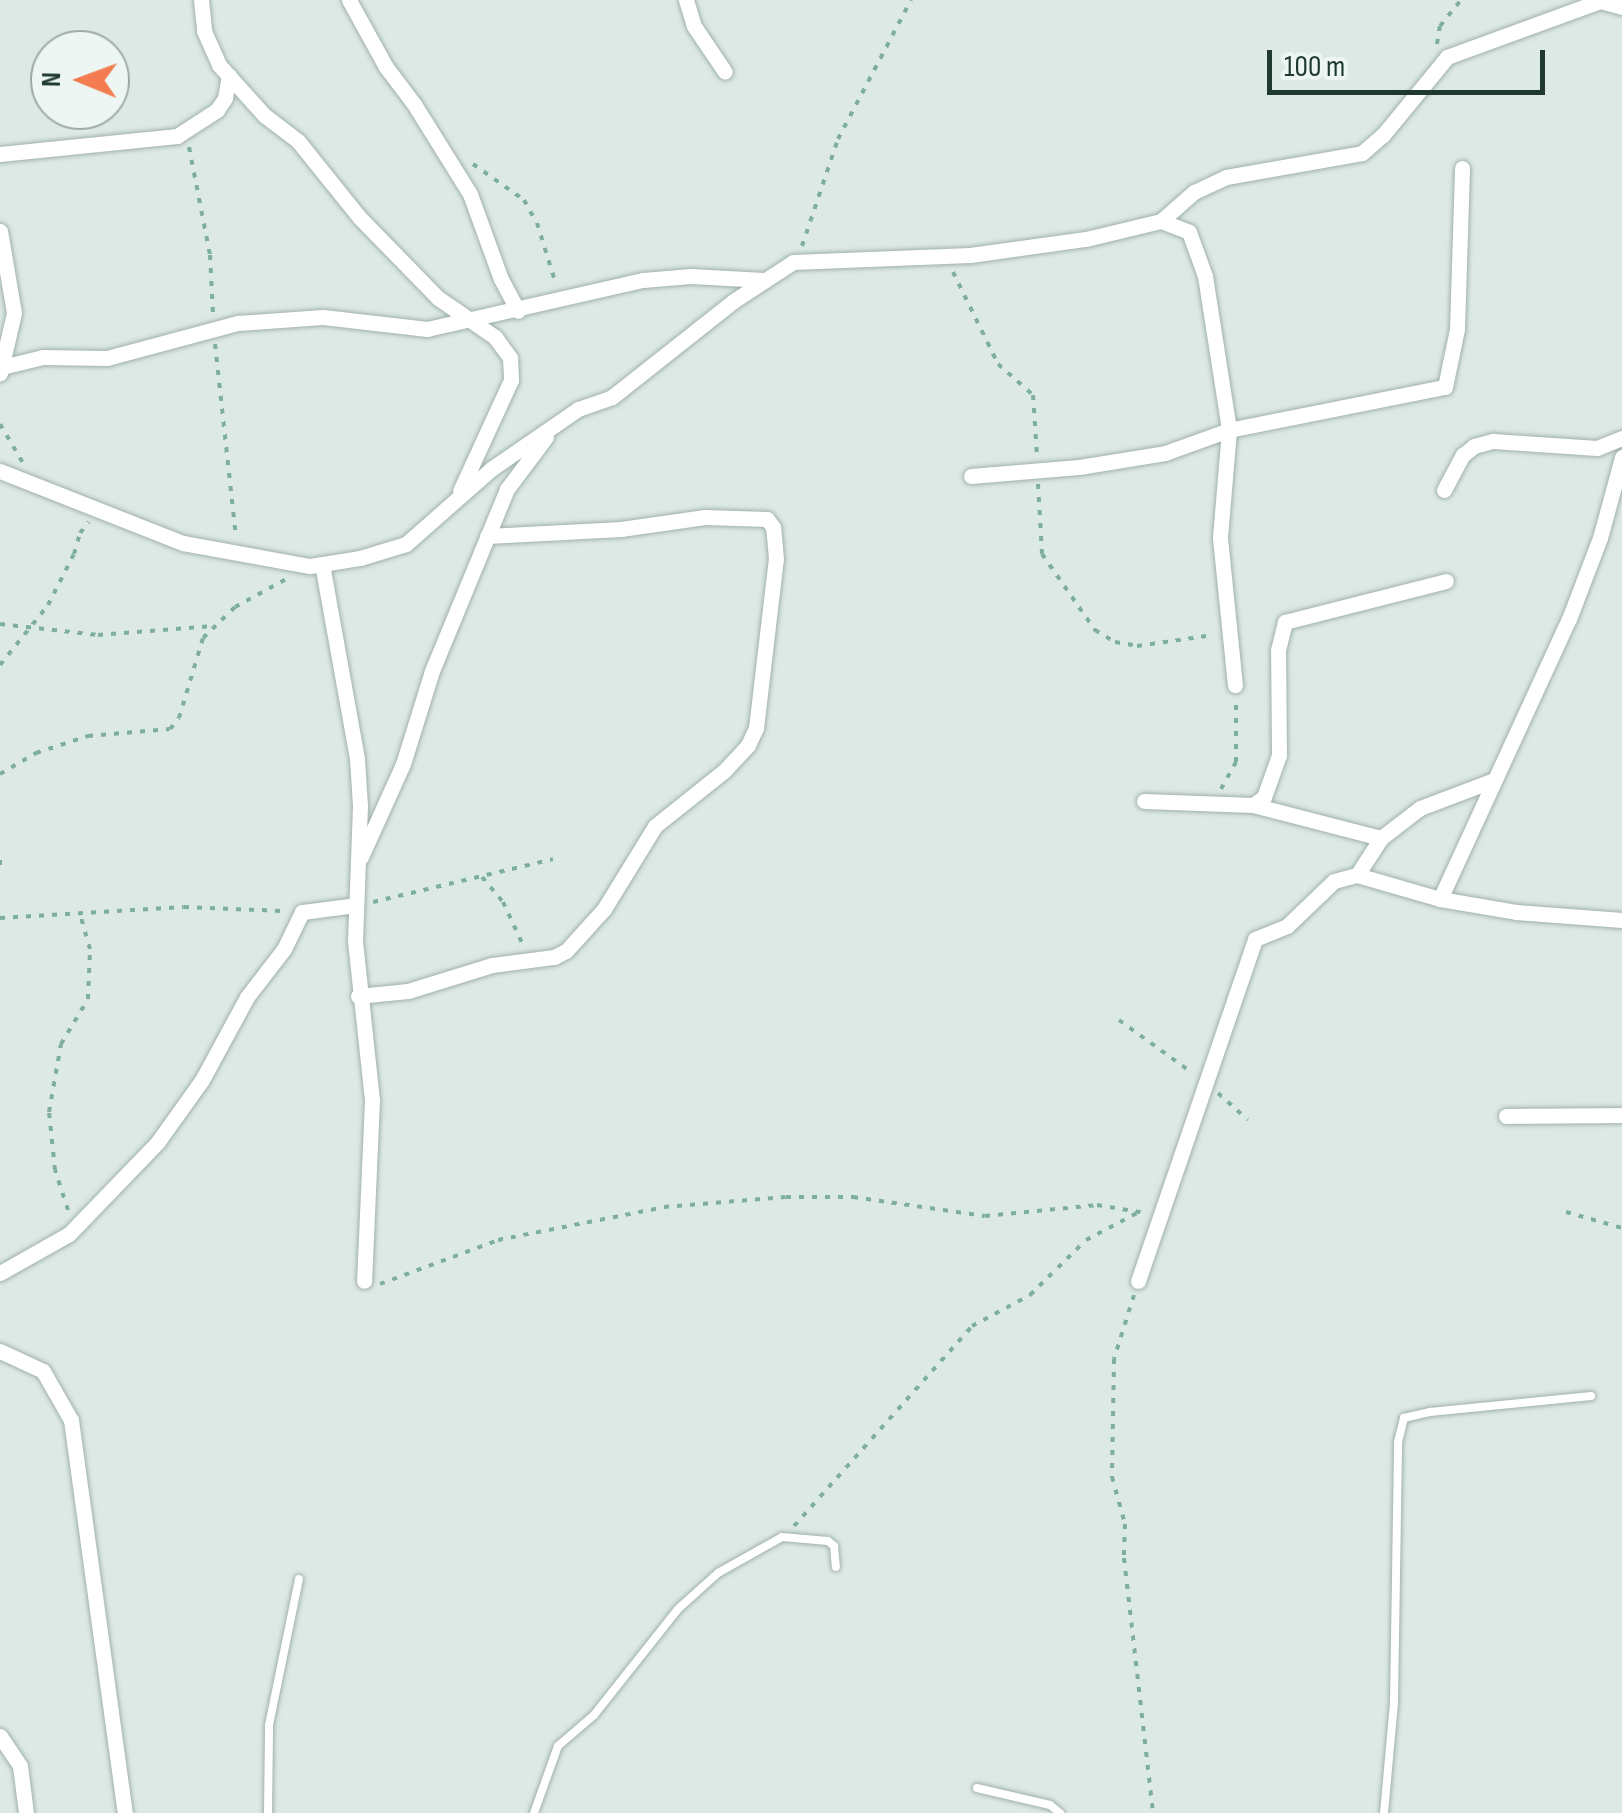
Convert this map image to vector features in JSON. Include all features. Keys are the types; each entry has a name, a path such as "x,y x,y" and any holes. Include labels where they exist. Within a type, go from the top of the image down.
{"street":[{"path":"201,0 204,32 229,75 264,115 298,141 359,217 438,298 500,342 512,372 456,499"},
{"path":"348,0 478,210 501,278 518,311"},
{"path":"686,0 694,26 725,72"},
{"path":"0,471 103,508 183,544 238,556 316,565 400,548 456,499 561,420 612,397 764,280 797,260 937,258 1086,239 1161,221 1194,192 1226,177 1362,152 1382,135 1437,64 1541,12 1602,1 1622,7"},
{"path":"0,154 180,134 217,110 225,98 229,75"},
{"path":"970,476 1165,453 1229,430 1446,387 1458,329 1462,168"},
{"path":"1161,221 1189,232 1201,256 1229,430 1220,538 1235,685"},
{"path":"0,231 14,313 1,370"},
{"path":"1,370 43,357 108,358 214,329 304,317 412,329 473,322 667,277 764,280"},
{"path":"358,865 403,764 432,671 512,479 561,420"},
{"path":"1444,490 1463,455 1474,446 1493,441 1588,449 1622,438"},
{"path":"1440,899 1569,619 1600,538 1622,457"},
{"path":"358,996 408,992 532,957 554,957 570,948 604,909 655,826 706,787 752,739 765,676 774,534 767,519 742,516 487,536"},
{"path":"316,565 357,759 358,996 372,1100 364,1281"},
{"path":"1253,805 1264,798 1278,755 1278,650 1286,622 1446,581"},
{"path":"1138,1281 1255,939 1288,926 1322,889 1356,875 1381,838 1438,798 1494,780"},
{"path":"1144,801 1253,805 1381,838"},
{"path":"1356,875 1440,899 1516,912 1622,920"},
{"path":"0,1273 75,1228 117,1190 183,1109 247,997 284,949 302,912 356,905"},
{"path":"1506,1116 1622,1116"},
{"path":"0,1350 43,1371 71,1420 125,1813"},
{"path":"0,1736 20,1766 26,1813"}],"lane":[{"path":"1384,1813 1394,1703 1398,1442 1404,1418 1591,1396"},
{"path":"534,1813 554,1751 624,1682 678,1609 731,1564 782,1536 828,1541 834,1546 836,1567"},
{"path":"268,1813 268,1725 299,1579"},
{"path":"978,1788 1050,1805 1060,1813"}],"path":[{"path":"797,260 838,139 911,0"},
{"path":"1437,64 1440,26 1461,0"},
{"path":"180,134 194,163 210,262 220,425 238,556"},
{"path":"443,149 524,200 537,223 561,300"},
{"path":"937,258 964,288 998,364 1034,395 1042,554 1096,630 1115,642 1137,646 1227,633"},
{"path":"0,424 35,481"},
{"path":"0,665 53,596 82,530 103,508"},
{"path":"0,774 36,753 72,740 102,732 170,728 179,718 198,649 216,626 243,602 316,565"},
{"path":"0,624 123,635 216,626"},
{"path":"1214,802 1236,762 1235,685"},
{"path":"356,905 553,859"},
{"path":"0,860 0,872"},
{"path":"481,876 503,902 514,931 532,957"},
{"path":"0,918 184,906 302,912"},
{"path":"75,1228 55,1170 49,1112 61,1044 88,999 90,949 80,913"},
{"path":"1119,1020 1248,1120"},
{"path":"364,1281 376,1286 498,1240 664,1207 786,1196 884,1200 985,1216 1097,1206 1141,1211 1158,1219"},
{"path":"782,1536 806,1515 827,1484 868,1444 972,1326 1030,1295 1086,1240 1141,1211"},
{"path":"1566,1212 1622,1228"},
{"path":"1138,1281 1114,1359 1112,1476 1125,1524 1124,1558 1153,1813"}]}
